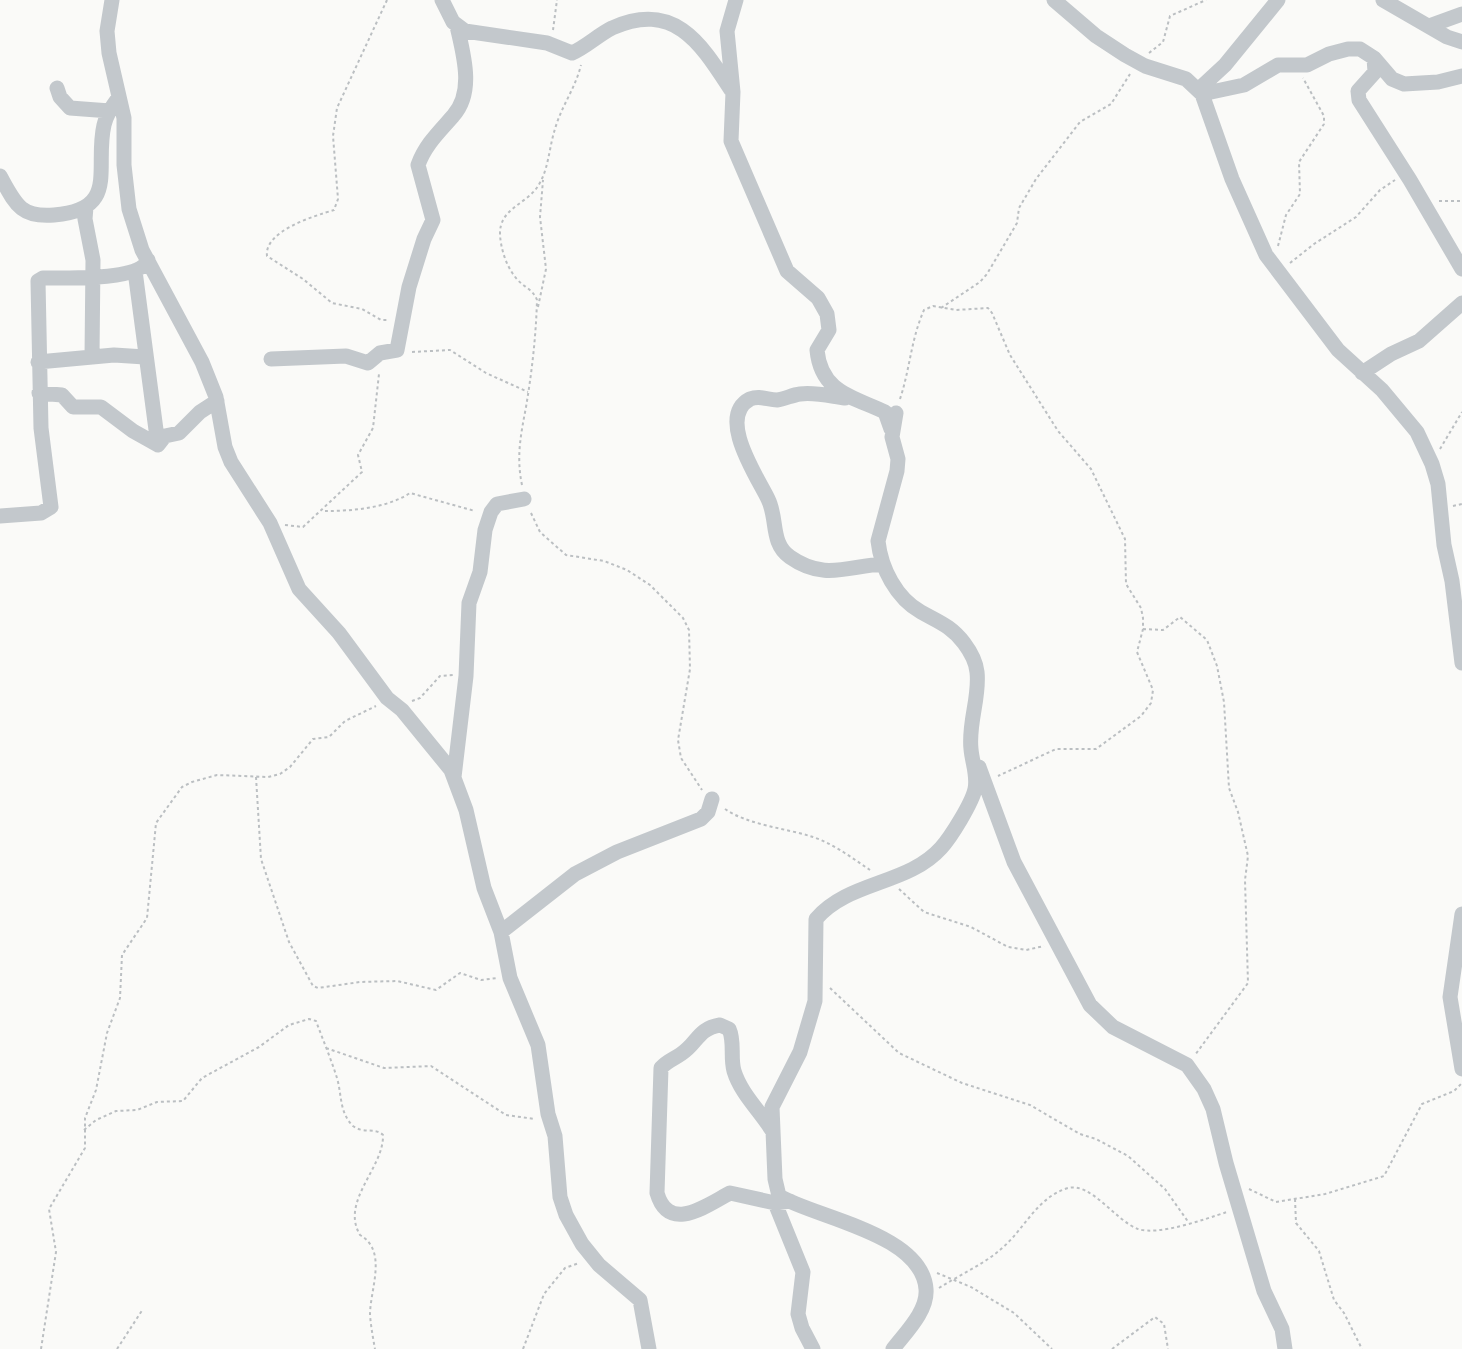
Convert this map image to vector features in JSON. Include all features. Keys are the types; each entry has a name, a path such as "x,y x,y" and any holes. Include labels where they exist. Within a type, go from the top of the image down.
{"street":[{"path":"112,0 107,31 108,53 125,131 124,165 129,209 148,260 202,362 217,401 225,447 231,462 257,500 276,536 299,589 355,651 391,701 427,740 454,777 466,810 484,888 501,932 509,974 538,1045 548,1114 555,1136 560,1197 566,1215 582,1245 599,1265 640,1300 649,1349"},
{"path":"271,359 346,356 368,363 379,354 397,350 406,304 424,239 433,220 418,165 435,134 455,114 465,85 466,71 457,26 442,0"},
{"path":"736,0 728,31 733,92 731,141 787,271 818,298 827,314 828,330 817,350 826,374 838,392 885,412 892,432 898,465 878,541 883,564 902,598 920,612 951,627 973,658 977,678 971,748 975,788 941,848 921,865 844,898 816,919 815,1001 800,1052 772,1107 777,1190 783,1202 803,1272 798,1314 802,1328 813,1349"},
{"path":"1054,0 1096,36 1137,61 1186,79 1200,92 1232,179 1269,260 1338,350 1382,390 1417,432 1432,464 1438,484 1444,545 1452,581 1462,663"},
{"path":"1200,92 1278,0"},
{"path":"1383,0 1447,37 1462,42"},
{"path":"1429,26 1462,14"},
{"path":"457,26 465,31 554,46 574,53 614,27 645,18 669,19 682,25 703,46 733,92"},
{"path":"1200,92 1250,83 1278,65 1307,65 1329,54 1348,49 1360,49 1374,58 1392,79 1404,84 1438,82 1462,76"},
{"path":"1374,58 1373,77 1360,88 1357,96 1462,269"},
{"path":"57,88 60,97 70,108 110,111"},
{"path":"0,176 15,203 27,213 40,217 61,215 86,207 101,187 104,126 119,97"},
{"path":"86,207 94,278 92,356"},
{"path":"0,516 41,513 51,508 39,393 38,281 43,278 94,278 135,271 143,268 148,260"},
{"path":"135,271 158,445"},
{"path":"1362,373 1391,354 1419,341 1462,303"},
{"path":"38,362 92,356 145,357"},
{"path":"39,393 62,395 73,407 104,408 133,431 158,445"},
{"path":"857,400 810,393 778,400 751,399 741,411 737,428 743,450 770,502 779,547 790,557 824,571 835,572 883,564"},
{"path":"158,445 165,436 179,433 200,412 217,401"},
{"path":"892,432 896,413"},
{"path":"454,777 466,676 469,603 480,572 490,516 497,504 525,499"},
{"path":"971,748 1014,862 1090,1005 1113,1027 1187,1065 1204,1089 1213,1109 1229,1176 1264,1291 1283,1332 1285,1349"},
{"path":"501,932 575,874 617,852 701,819 708,812 712,799"},
{"path":"1462,916 1450,997 1462,1069"},
{"path":"774,1133 742,1089 735,1072 732,1037 729,1029 720,1025 702,1031 683,1053 666,1062 661,1068 657,1193 660,1204 669,1211 681,1214 695,1212 734,1193 783,1202 884,1239 904,1251 924,1281 926,1294 918,1316 893,1349"}],"path":[{"path":"387,0 337,108 333,135 338,199 334,210 302,222 271,238 266,248 267,256 274,262 303,279 332,303 362,309 381,320 397,316 406,304"},
{"path":"554,46 556,0"},
{"path":"941,308 980,282 987,274 1017,223 1019,208 1036,179 1080,122 1111,104 1137,61 1163,42 1170,16 1206,0"},
{"path":"588,42 572,92 555,126 543,177 540,217 546,268 537,314 528,392 519,435 518,458 525,499 540,532 566,555 604,561 627,570 650,585 683,618 689,630 690,669 688,693 678,740 681,758 699,787 712,799 734,815 817,838 889,879 924,912 971,927 1018,950 1045,945 1060,948"},
{"path":"1269,260 1277,246 1286,215 1300,194 1299,162 1324,124 1324,116 1297,65"},
{"path":"1281,275 1293,260 1356,217 1380,190 1405,172"},
{"path":"537,314 535,292 516,279 509,266 500,236 501,225 507,213 537,189 543,177"},
{"path":"1422,200 1462,201"},
{"path":"896,413 908,373 913,335 924,310 927,307 956,310 982,307 991,310 1011,355 1047,415 1091,469 1125,538 1126,584 1141,608 1143,629 1137,652 1153,690 1150,702 1141,716 1096,749 1056,749 1007,774 984,780"},
{"path":"397,350 450,350 486,373 528,392"},
{"path":"276,536 285,525 302,528 324,511 362,472 358,455 373,428 379,354"},
{"path":"1432,464 1462,412"},
{"path":"324,511 346,511 396,501 410,493 490,516"},
{"path":"1143,629 1163,630 1180,617 1207,640 1217,666 1224,702 1228,788 1238,812 1248,856 1245,880 1248,983 1187,1065"},
{"path":"41,1349 56,1252 50,1209 82,1154 85,1118 96,1090 107,1033 120,998 122,955 147,918 156,823 182,787 200,778 217,775 256,777 280,774 290,767 313,739 329,737 345,721 391,701 420,698 443,674 466,676"},
{"path":"256,777 261,859 289,942 298,962 314,987 397,981 436,990 460,973 486,980 509,974"},
{"path":"817,975 898,1053 962,1083 1030,1105 1080,1134 1096,1139 1128,1156 1165,1189 1189,1223"},
{"path":"84,1130 96,1120 117,1112 141,1108 157,1102 183,1101 195,1085 209,1073 244,1056 289,1025 301,1020 316,1021 337,1078 343,1111 350,1122 363,1131 377,1131 383,1135 381,1148 362,1191 355,1215 360,1235 371,1242 373,1247 375,1279 370,1316 375,1349"},
{"path":"326,1048 384,1068 431,1066 512,1117 531,1120 548,1114"},
{"path":"1229,1176 1271,1202 1325,1194 1384,1176 1422,1104 1454,1091 1462,1083"},
{"path":"952,1280 1000,1251 1033,1212 1056,1194 1069,1188 1087,1192 1138,1229 1148,1230 1189,1223 1239,1209"},
{"path":"1295,1199 1296,1223 1319,1251 1334,1300 1344,1313 1362,1349"},
{"path":"913,1262 971,1287 1014,1313 1052,1349"},
{"path":"523,1349 544,1294 559,1274 573,1264 599,1265"},
{"path":"117,1349 143,1309"},
{"path":"1112,1349 1155,1317 1164,1324 1168,1349"}]}
